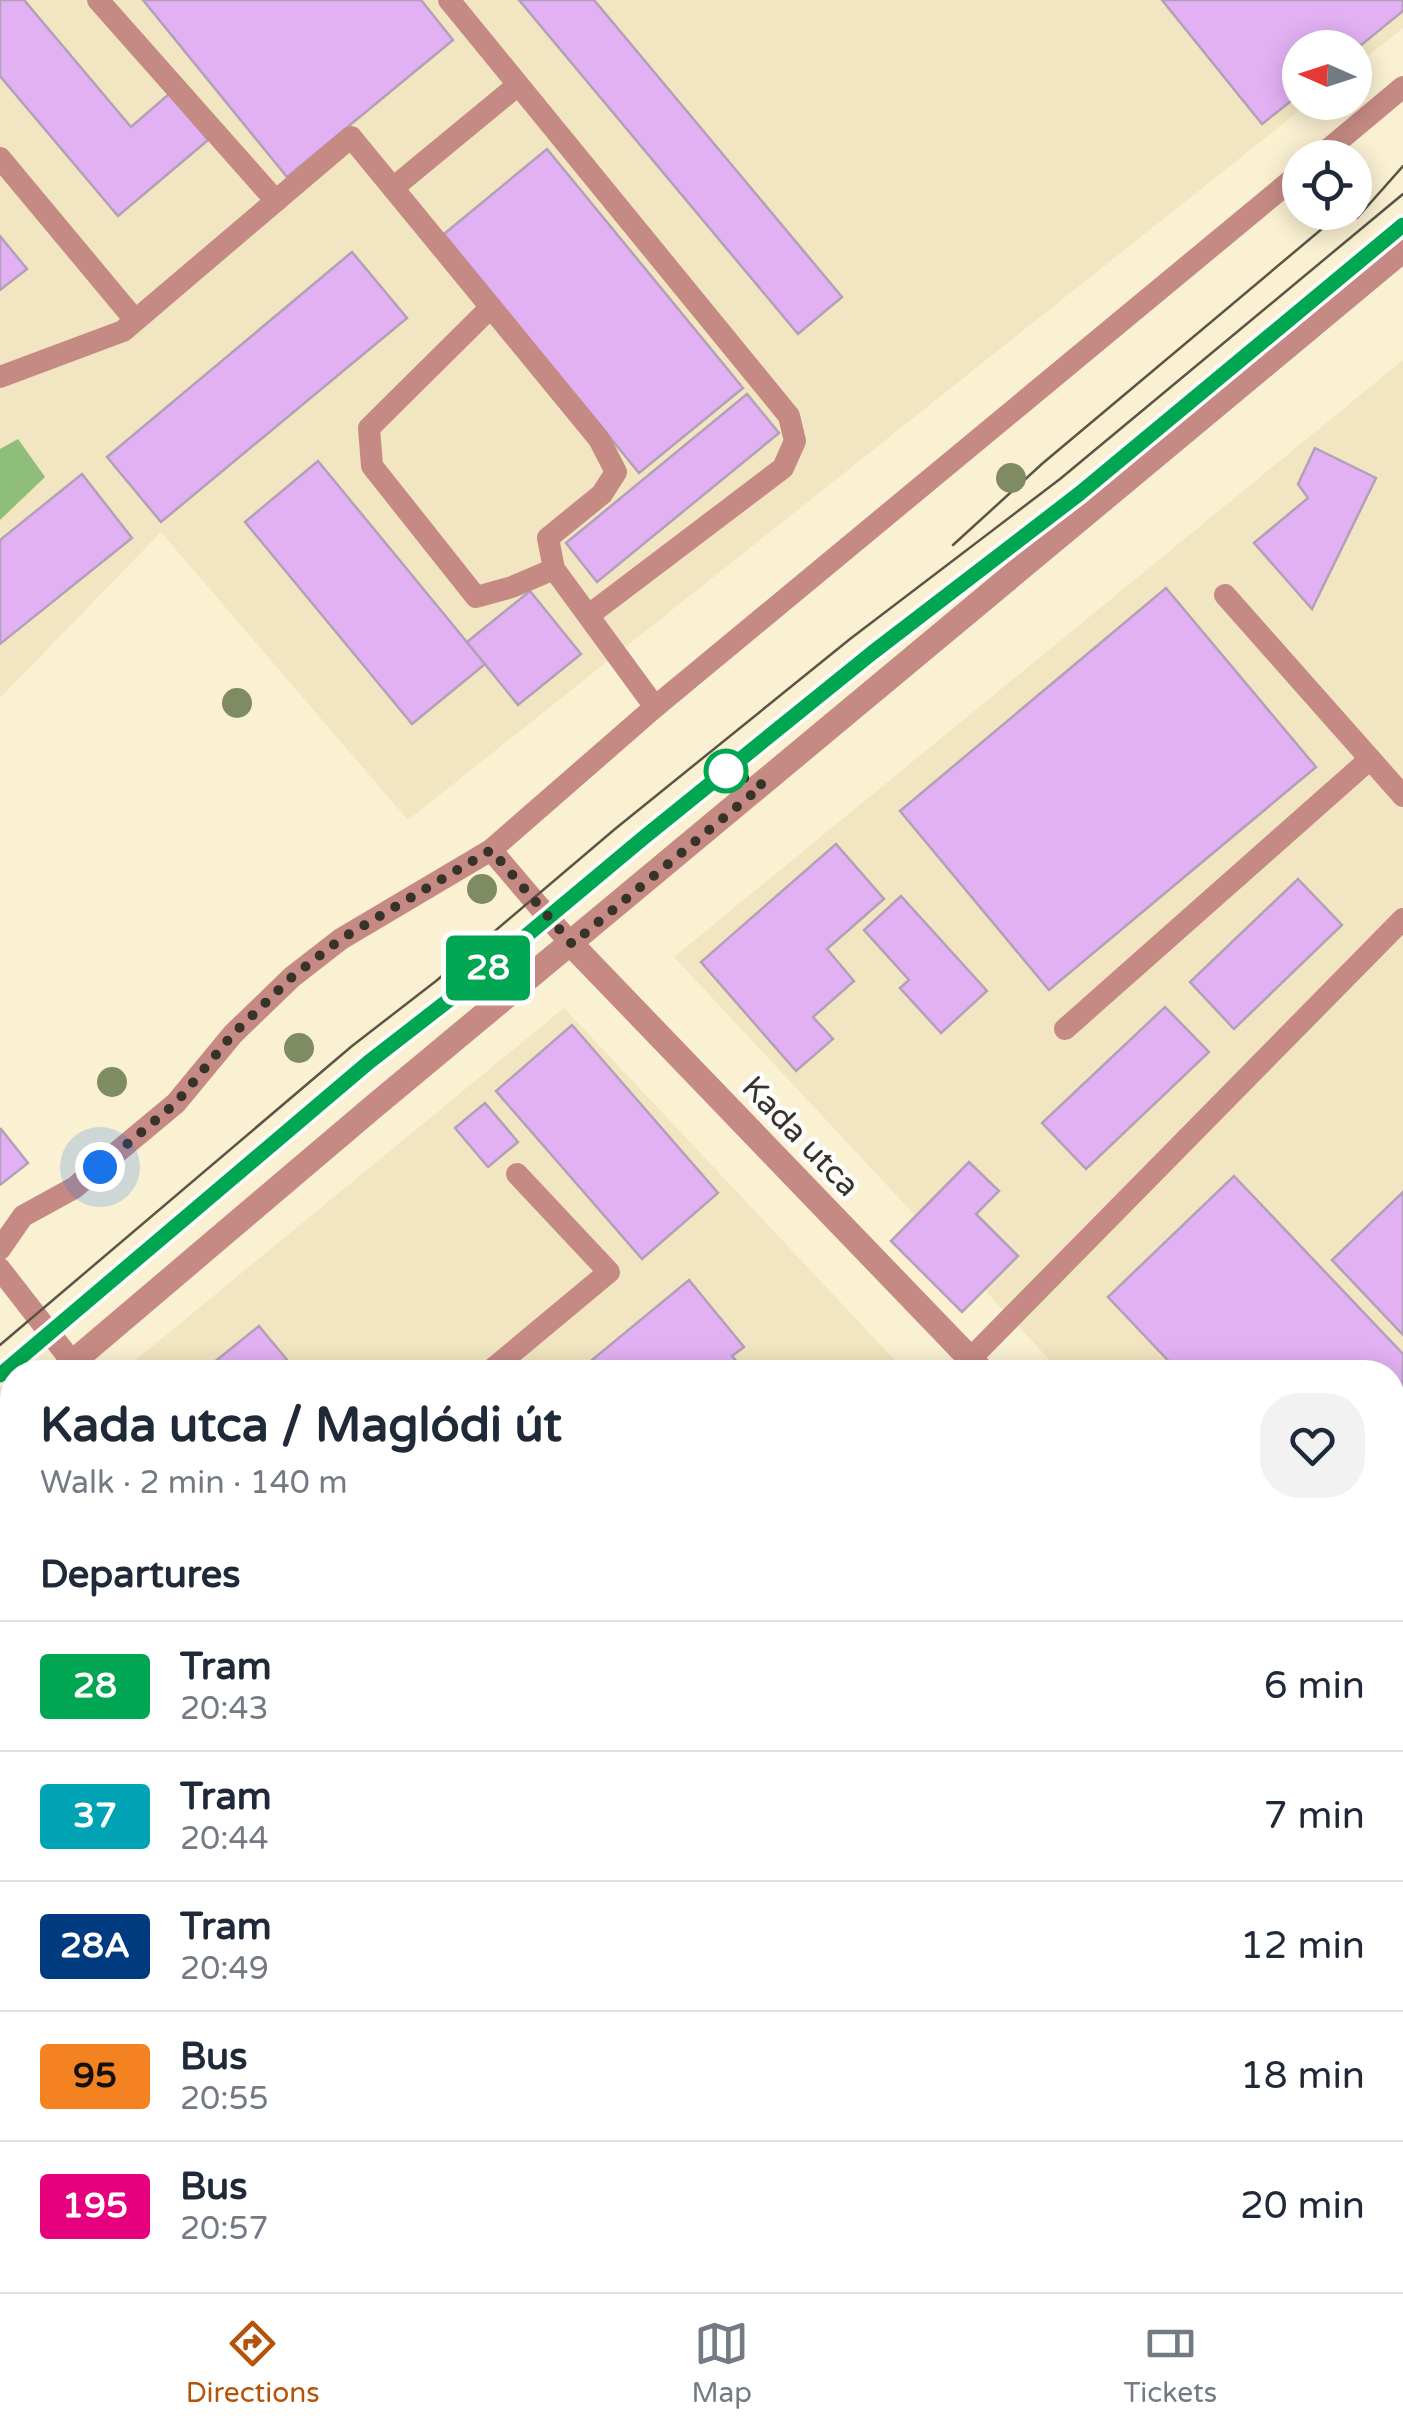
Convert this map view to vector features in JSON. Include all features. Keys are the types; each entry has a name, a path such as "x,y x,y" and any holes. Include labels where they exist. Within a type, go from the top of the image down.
{"street":[{"path":"76,1360 372,1108 1403,250"},
{"name":"Kada utca","path":"572,944 971,1360"}],"lane":[{"path":"98,0 276,201"},
{"path":"450,0 789,416 796,440 783,468 589,616"},
{"path":"394,188 518,86"},
{"path":"1340,140 1403,88"},
{"path":"0,376 122,331 351,137 599,439 616,472 602,494 548,538 554,569 655,706"},
{"path":"0,158 135,320"},
{"path":"0,1249 23,1216 74,1188 176,1103 233,1034 292,977 341,939 491,850 655,706 1282,188"},
{"path":"491,307 369,428 372,466 476,597 554,569"},
{"path":"1225,595 1403,796"},
{"path":"1065,1029 1370,759"},
{"path":"491,850 572,944"},
{"path":"983,1360 1403,919"},
{"path":"503,1360 609,1272 516,1174"},
{"path":"0,1269 62,1360"}],"shaded area":[{"path":"0,0 1403,0 1403,28 1372,53 1372,30 1282,30 1282,120 1288,120 408,820 161,532 0,698"},
{"path":"1403,360 1403,1360 1050,1360 674,957"},
{"path":"564,1008 895,1360 136,1360"}],"green space":[{"path":"18,439 45,477 0,520 0,449"}],"building":[{"path":"0,0 24,0 131,127 169,94 208,140 118,216 0,76"},
{"path":"143,0 421,0 453,40 287,177"},
{"path":"519,0 594,0 842,297 798,334"},
{"path":"1162,0 1403,0 1403,11 1372,36 1372,30 1282,30 1282,108 1262,124"},
{"path":"547,149 743,388 639,473 444,234"},
{"path":"0,236 27,269 0,290"},
{"path":"352,252 407,318 161,522 107,457"},
{"path":"747,394 779,433 597,582 566,543"},
{"path":"1315,448 1376,478 1312,609 1254,543 1308,498 1298,484"},
{"path":"318,461 485,664 412,724 245,522"},
{"path":"82,474 132,538 0,644 0,540"},
{"path":"1166,588 1316,767 1049,990 900,811"},
{"path":"530,591 581,654 518,705 467,642"},
{"path":"836,844 884,899 827,949 854,981 813,1017 833,1039 796,1071 701,962"},
{"path":"1298,879 1342,925 1234,1029 1190,982"},
{"path":"901,896 987,991 941,1033 900,988 909,980 864,930"},
{"path":"1165,1007 1209,1052 1086,1169 1042,1123"},
{"path":"572,1025 718,1193 642,1259 496,1091"},
{"path":"485,1103 518,1142 488,1167 455,1128"},
{"path":"0,1130 28,1163 0,1185"},
{"path":"969,1162 999,1191 976,1214 1018,1256 962,1312 891,1241"},
{"path":"1234,1176 1403,1354 1403,1360 1168,1360 1108,1297"},
{"path":"1403,1192 1403,1335 1332,1260"},
{"path":"689,1280 744,1347 732,1356 736,1360 592,1360"},
{"path":"259,1326 287,1360 217,1360"}],"tram line":[{"path":"1372,201 1403,166"},
{"path":"0,1345 615,829 850,639 1060,479 1403,194"},
{"name":"28","path":"18,1360 369,1062 872,653 1079,494 1403,225"},
{"path":"18,1360 369,1062 455,996 872,653 1079,495 1403,226"},
{"path":"953,545 1043,463 1321,230"}],"route":[{"path":"100,1167 176,1103 233,1034 292,977 341,939 491,850 572,944 763,785 726,771"}]}
